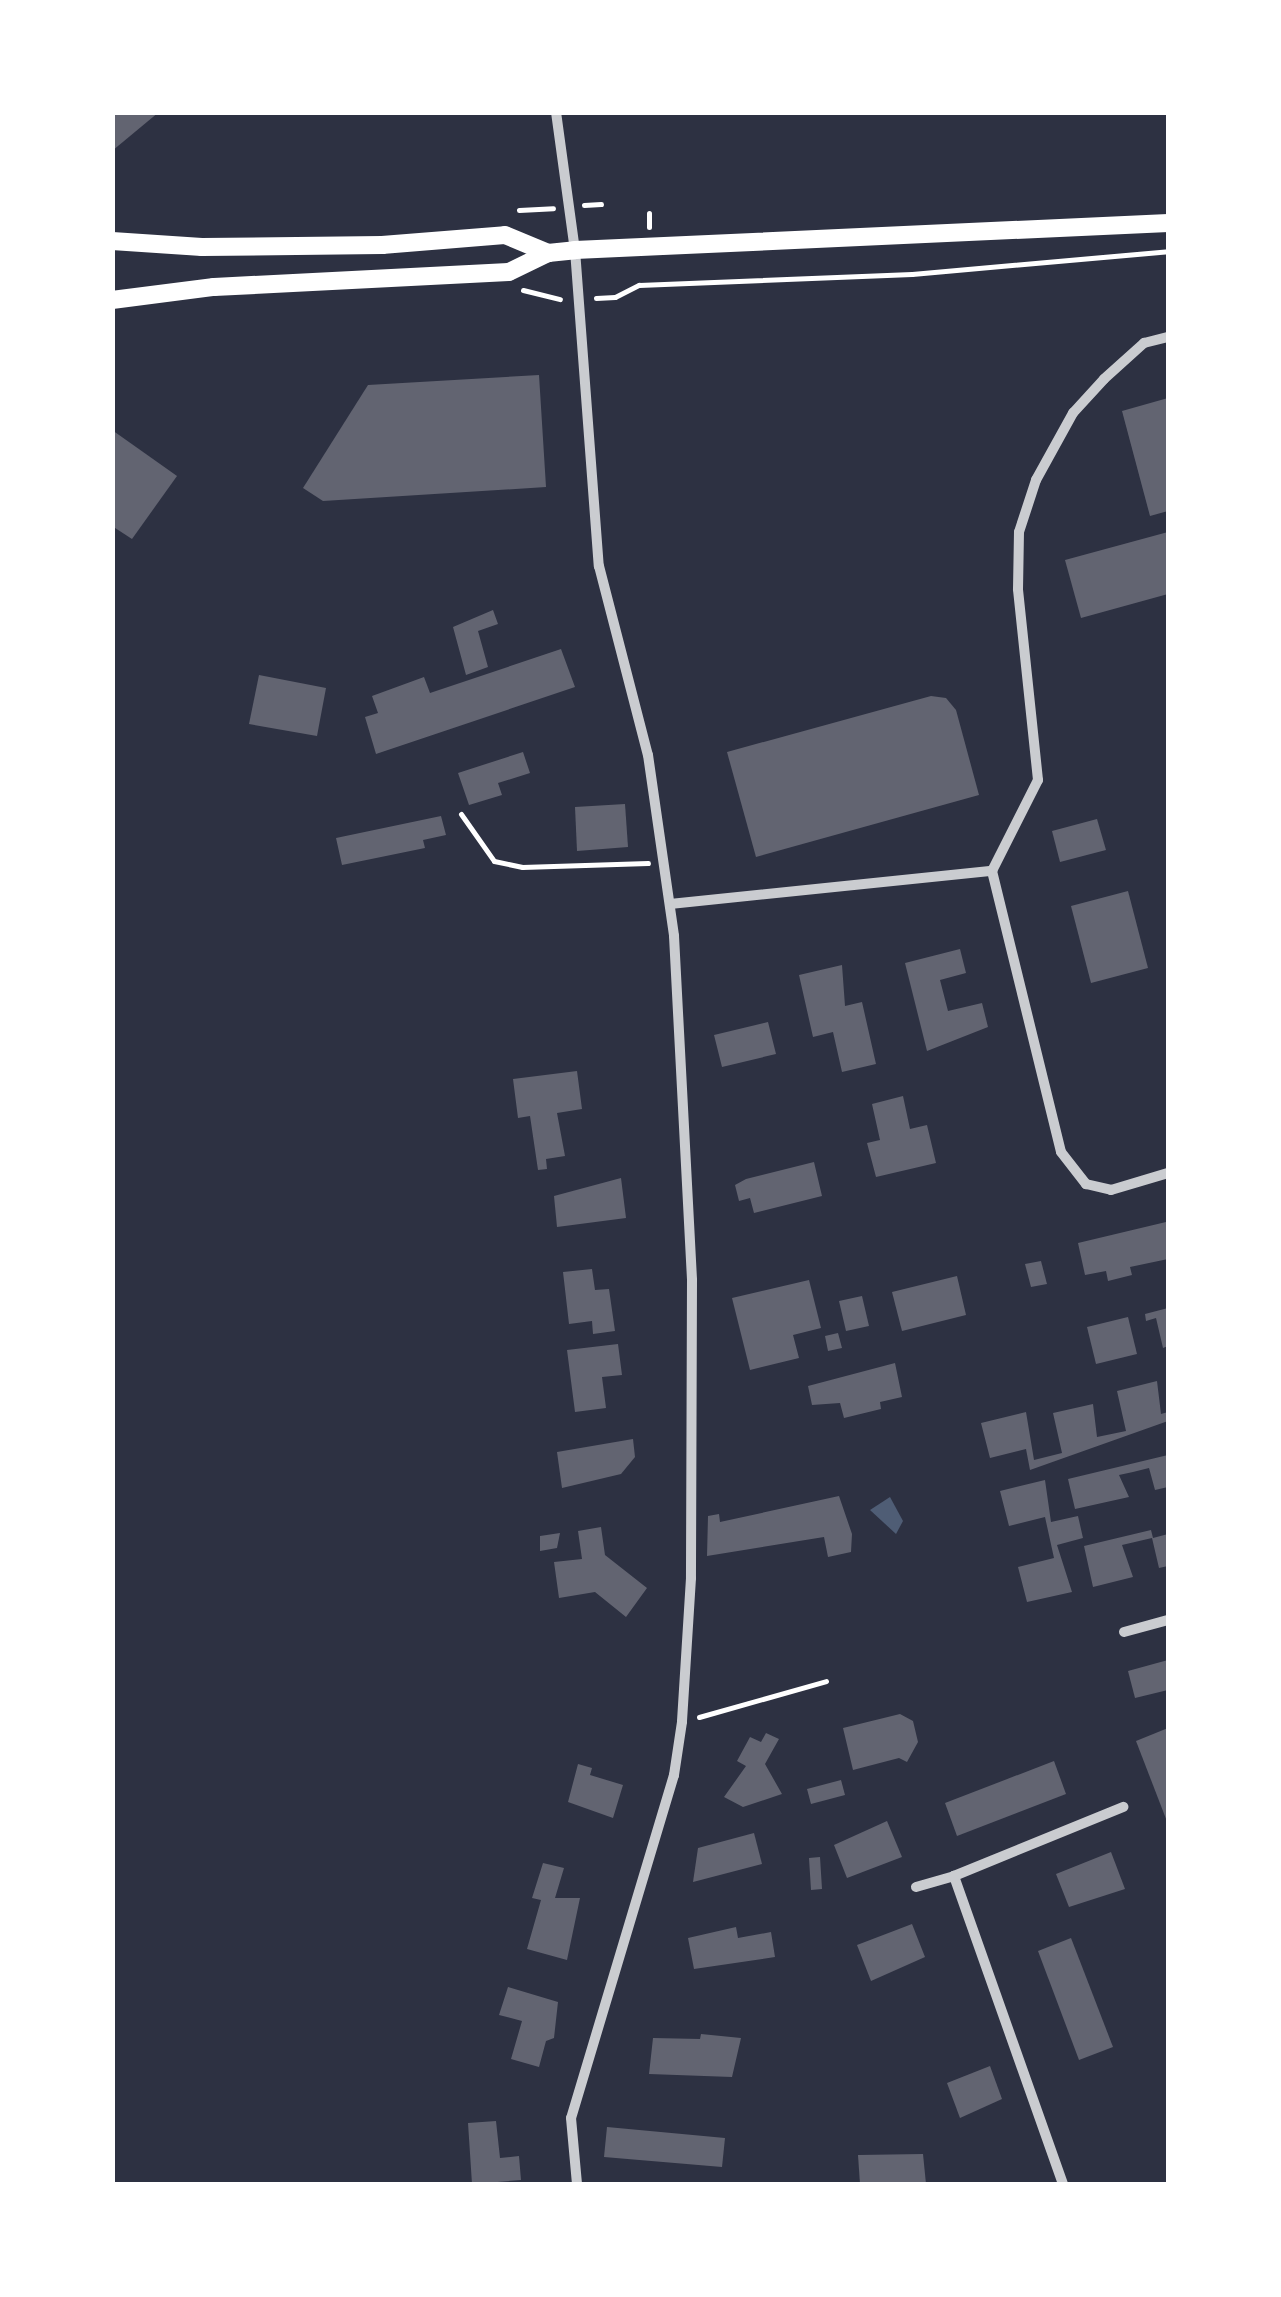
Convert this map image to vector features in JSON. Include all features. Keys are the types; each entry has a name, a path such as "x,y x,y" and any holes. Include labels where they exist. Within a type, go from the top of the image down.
{"main road":[{"path":"112,300 214,287 509,272 548,253 575,250 1168,223"},
{"path":"112,241 202,248 382,245 505,234 548,253"}],"street":[{"path":"556,112 575,250 600,566 648,755 670,904 692,1280 691,1578 682,1722 674,1775 572,2118 577,2184"},
{"path":"1168,337 1144,343 1104,378 1073,413 1036,480 1019,532 1018,589 1038,780 992,871 1060,1152 1086,1184 1111,1190 1168,1174"},
{"path":"670,904 992,871"},
{"path":"1124,1632 1168,1620"},
{"path":"916,1888 1123,1807"},
{"path":"954,1876 1063,2184"}],"path":[{"path":"615,298 639,285 912,274 1168,252"},
{"path":"461,814 494,861 522,867 665,862"},
{"path":"682,1722 826,1681"}],"water":[{"path":"890,1497 903,1521 896,1534 870,1510"}],"building":[{"path":"112,112 159,112 112,151"},
{"path":"539,375 546,487 323,501 303,488 368,385"},
{"path":"1168,398 1168,511 1150,516 1122,411"},
{"path":"112,430 177,476 132,539 112,526"},
{"path":"1168,532 1168,594 1081,618 1065,560"},
{"path":"493,610 498,624 478,631 488,667 466,675 453,627"},
{"path":"561,649 575,687 376,754 365,717 378,713 372,696 424,677 430,693"},
{"path":"259,675 326,688 317,736 249,724"},
{"path":"931,696 946,698 956,710 979,795 756,857 727,752"},
{"path":"523,752 530,773 498,783 502,795 469,805 458,773"},
{"path":"625,804 628,847 577,851 575,807"},
{"path":"441,816 446,835 423,840 425,848 342,865 336,838"},
{"path":"1097,819 1106,850 1060,862 1052,831"},
{"path":"1128,891 1148,968 1091,983 1071,906"},
{"path":"960,949 966,973 940,980 948,1011 982,1003 988,1027 927,1051 905,963"},
{"path":"842,965 845,1006 862,1002 876,1064 842,1072 833,1032 813,1037 799,975"},
{"path":"768,1022 776,1054 722,1067 714,1035"},
{"path":"577,1071 582,1109 557,1113 565,1156 546,1159 547,1169 538,1170 530,1116 518,1118 513,1079"},
{"path":"903,1096 910,1129 927,1125 936,1163 876,1177 867,1143 880,1140 872,1104"},
{"path":"814,1162 822,1196 754,1213 750,1198 739,1201 735,1185 746,1179"},
{"path":"621,1178 626,1218 557,1227 554,1196"},
{"path":"1166,1222 1168,1259 1130,1267 1132,1275 1108,1281 1106,1271 1085,1275 1078,1243"},
{"path":"1041,1261 1047,1284 1031,1287 1025,1264"},
{"path":"592,1269 595,1290 609,1289 615,1331 593,1334 592,1321 569,1324 563,1272"},
{"path":"957,1276 966,1315 902,1331 892,1292"},
{"path":"809,1280 821,1328 793,1335 799,1358 750,1370 732,1298"},
{"path":"862,1296 869,1326 846,1331 839,1301"},
{"path":"1168,1308 1168,1346 1163,1348 1156,1318 1146,1321 1145,1314"},
{"path":"1128,1317 1137,1354 1096,1364 1087,1327"},
{"path":"838,1333 842,1348 828,1351 825,1336"},
{"path":"618,1344 622,1375 602,1377 606,1408 575,1412 567,1350"},
{"path":"895,1363 902,1397 880,1402 881,1409 844,1418 840,1403 812,1405 808,1386"},
{"path":"1157,1381 1161,1414 1168,1412 1168,1421 1030,1470 1026,1449 990,1458 981,1423 1026,1412 1034,1460 1062,1453 1053,1413 1093,1404 1097,1437 1126,1431 1117,1391"},
{"path":"633,1439 635,1457 621,1474 562,1488 557,1452"},
{"path":"1168,1455 1168,1487 1155,1490 1149,1468 1119,1475 1129,1497 1075,1509 1068,1479"},
{"path":"1045,1480 1051,1522 1078,1516 1083,1538 1057,1545 1072,1592 1027,1602 1018,1567 1054,1558 1045,1517 1009,1526 1000,1491"},
{"path":"839,1496 852,1534 851,1552 828,1557 824,1537 707,1556 708,1516 719,1514 720,1522"},
{"path":"601,1527 605,1555 647,1588 626,1617 595,1592 559,1598 554,1562 582,1559 578,1531"},
{"path":"1151,1530 1153,1538 1168,1534 1168,1566 1159,1568 1152,1538 1122,1545 1133,1577 1093,1587 1084,1546"},
{"path":"560,1533 557,1548 540,1551 540,1536"},
{"path":"1168,1660 1168,1690 1135,1698 1128,1671"},
{"path":"900,1714 913,1721 918,1742 907,1762 899,1758 853,1770 843,1728"},
{"path":"1168,1728 1168,1824 1136,1741"},
{"path":"766,1733 779,1739 765,1764 782,1794 743,1807 724,1797 746,1766 737,1761 750,1737 761,1742"},
{"path":"1054,1761 1066,1794 957,1836 945,1803"},
{"path":"578,1764 592,1768 590,1775 623,1785 613,1818 568,1802"},
{"path":"841,1780 845,1795 811,1804 807,1789"},
{"path":"887,1821 902,1857 847,1878 834,1845"},
{"path":"754,1833 762,1864 693,1882 698,1848"},
{"path":"1111,1852 1125,1889 1069,1907 1056,1874"},
{"path":"820,1857 822,1889 811,1890 809,1858"},
{"path":"543,1863 564,1868 555,1898 580,1898 567,1960 527,1949 541,1900 532,1898"},
{"path":"912,1924 925,1957 871,1981 857,1945"},
{"path":"736,1927 738,1938 771,1932 775,1957 694,1969 688,1938"},
{"path":"1071,1938 1113,2047 1079,2060 1038,1951"},
{"path":"508,1987 558,2002 554,2038 546,2041 539,2067 511,2059 522,2021 499,2015"},
{"path":"701,2034 741,2038 732,2077 649,2074 653,2038 700,2039"},
{"path":"990,2066 1002,2099 960,2118 947,2083"},
{"path":"496,2121 500,2158 519,2156 521,2180 472,2184 468,2123"},
{"path":"607,2127 725,2138 722,2167 604,2157"},
{"path":"923,2154 926,2184 860,2184 858,2155"}]}
